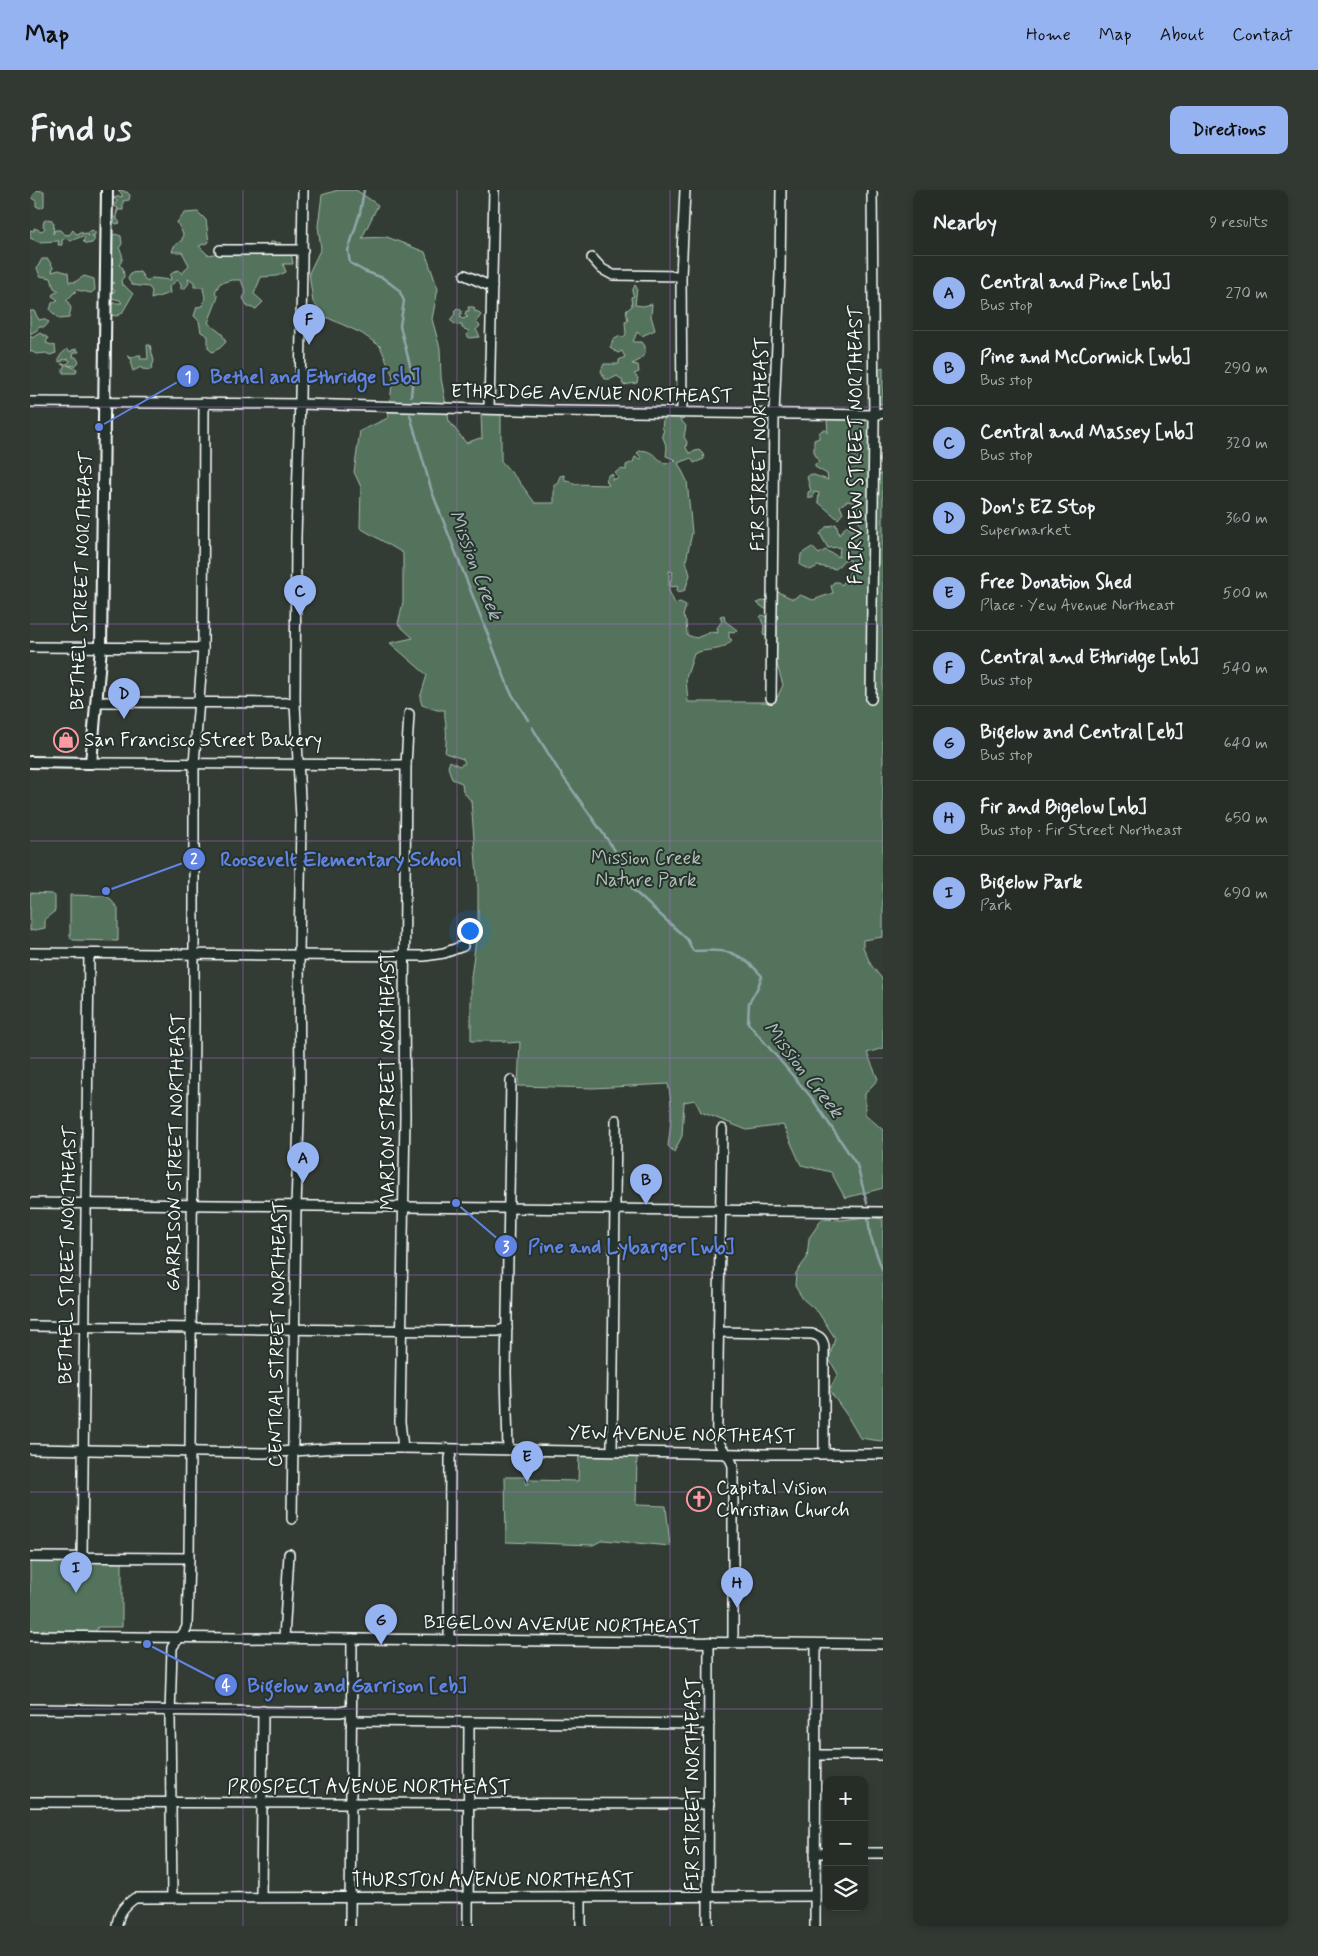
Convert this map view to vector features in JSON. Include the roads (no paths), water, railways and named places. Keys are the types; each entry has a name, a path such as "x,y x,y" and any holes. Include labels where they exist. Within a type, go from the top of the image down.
{"street":[{"name":"BETHEL STREET NORTHEAST","path":"92,763 101,647 107,190"},
{"name":"CENTRAL STREET NORTHEAST","path":"292,1519 296,1206 300,1090 301,818 295,703 296,537 303,190"},
{"path":"489,408 494,190"},
{"path":"682,412 681,276 684,190"},
{"name":"FIR STREET NORTHEAST","path":"771,698 774,414 780,274 780,190"},
{"name":"FAIRVIEW STREET NORTHEAST","path":"871,699 872,190"},
{"path":"220,250 303,250"},
{"path":"592,258 602,269 612,275 681,276"},
{"path":"465,275 492,287"},
{"name":"ETHRIDGE AVENUE NORTHEAST","path":"30,402 300,404 774,414 883,413"},
{"name":"GARRISON STREET NORTHEAST","path":"172,1897 170,1710 172,1648 175,1641 186,1632 189,1558 194,764 203,648 204,403"},
{"path":"30,647 203,648"},
{"path":"97,702 295,703"},
{"name":"MARION STREET NORTHEAST","path":"403,1448 400,1422 404,1206 406,765 409,714"},
{"path":"30,762 406,765"},
{"path":"30,953 424,956 444,953 463,946"},
{"name":"BETHEL STREET NORTHEAST","path":"82,1557 89,954"},
{"path":"508,1449 507,1328 512,1080"},
{"path":"612,1450 616,1120"},
{"path":"722,1129 718,1440 730,1458 732,1466 733,1643"},
{"path":"30,1203 883,1212"},
{"path":"30,1326 498,1331 507,1328"},
{"path":"718,1332 812,1334 819,1336 823,1341 824,1453"},
{"name":"YEW AVENUE NORTHEAST","path":"30,1449 264,1453 293,1450 403,1448 883,1454"},
{"path":"449,1640 450,1458 452,1450"},
{"path":"284,1638 289,1554"},
{"path":"30,1557 189,1558"},
{"name":"BIGELOW AVENUE NORTHEAST","path":"30,1636 883,1644"},
{"path":"350,1926 352,1639"},
{"name":"FIR STREET NORTHEAST","path":"708,1926 709,1642"},
{"path":"815,1926 816,1644"},
{"path":"30,1709 340,1712 351,1710"},
{"path":"261,1897 263,1711"},
{"path":"351,1721 709,1724"},
{"path":"468,1926 469,1723"},
{"path":"816,1754 883,1755"},
{"name":"PROSPECT AVENUE NORTHEAST","path":"30,1802 709,1804"},
{"path":"815,1853 823,1853"},
{"path":"868,1853 883,1853"},
{"name":"THURSTON AVENUE NORTHEAST","path":"116,1926 118,1916 125,1905 135,1898 815,1896"},
{"path":"581,1897 581,1926"}],"waterway":[{"name":"Mission Creek","path":"364,190 360,213 348,251 350,263 383,278 399,290 404,301 400,326 413,377 411,396"},
{"name":"Mission Creek","path":"410,415 432,492 510,691 528,720"},
{"name":"Mission Creek","path":"532,727 559,771 614,849 633,890 687,939 693,951 714,950 731,953 746,961 762,976 749,1003 748,1023 811,1097 857,1165 867,1203"},
{"name":"Mission Creek","path":"868,1216 870,1235 883,1272"}],"place":[{"name":"Central and Ethridge [nb]","path":"309,345"},
{"name":"Bethel and Ethridge [sb]","path":"99,427"},
{"name":"Central and Massey [nb]","path":"300,616"},
{"name":"Don's EZ Stop","path":"124,719"},
{"name":"San Francisco Street Bakery","path":"66,740"},
{"name":"Roosevelt Elementary School","path":"106,891"},
{"name":"Central and Pine [nb]","path":"303,1183"},
{"name":"Pine and Lybarger [wb]","path":"456,1203"},
{"name":"Pine and McCormick [wb]","path":"646,1205"},
{"name":"Free Donation Shed","path":"527,1482"},
{"name":"Capital Vision Christian Church","path":"699,1499"},
{"name":"Bigelow Park","path":"76,1593"},
{"name":"Fir and Bigelow [nb]","path":"737,1608"},
{"name":"Bigelow and Garrison [eb]","path":"147,1644"},
{"name":"Bigelow and Central [eb]","path":"381,1645"}],"park label":[{"name":"Mission Creek Nature Park","path":"646,869"}]}
